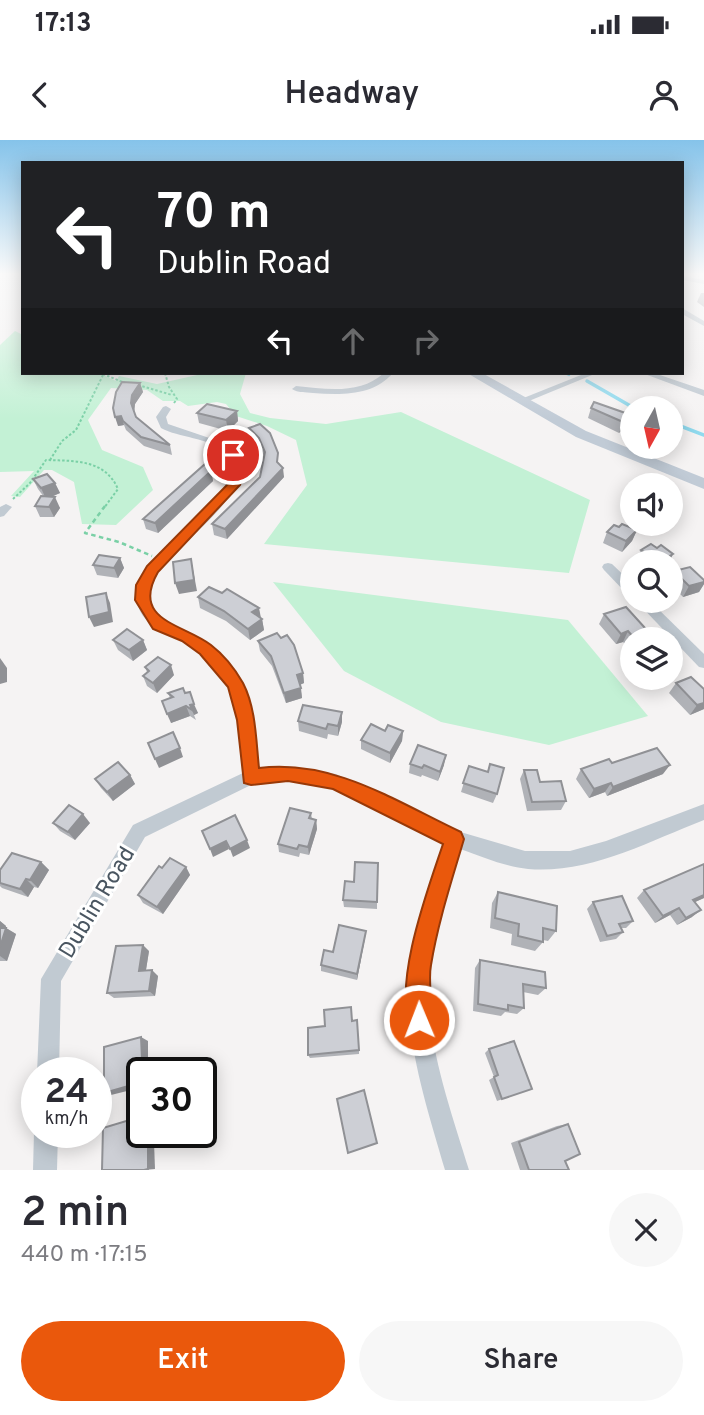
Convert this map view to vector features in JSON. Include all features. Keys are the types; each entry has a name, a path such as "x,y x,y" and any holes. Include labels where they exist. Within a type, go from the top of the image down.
{"main road":[{"path":"476,375 592,440 704,484"}],"street":[{"path":"296,389 358,389 376,384 387,375"},
{"path":"521,401 588,375"},
{"path":"652,375 704,393"},
{"path":"170,406 161,417 164,426 221,446 236,459 239,469 230,491 161,560 143,585 143,600 158,625 187,637 206,649 236,686 245,720 251,777"},
{"path":"608,568 620,580"},
{"path":"654,613 704,663"},
{"name":"Dublin Road","path":"49,1057 51,979 139,831 251,777 288,773 336,782 454,839 525,860 570,860 606,850 704,811"},
{"path":"454,839 434,904 419,967 419,1020 435,1092 457,1170"},
{"path":"45,1170 46,1148"}],"path":[{"path":"7,506 83,420 86,402 102,375"},
{"path":"109,375 133,385 156,388 172,395 177,400 170,406"},
{"path":"166,375 172,395"},
{"path":"50,460 96,464 110,472 118,489 85,533 125,544 161,560"}],"green space":[{"path":"15,331 21,334 21,375 103,375 116,381 119,376 157,384 197,375 245,375 240,394 250,413 270,418 326,424 401,412 590,500 569,573 264,544 307,485 296,440 267,426 236,416 226,404 217,402 188,406 180,401 163,401 147,390 111,388 88,420 102,450 143,467 153,490 116,525 82,524 74,482 52,470 44,470 20,497 11,496 34,471 0,472 0,345"},
{"path":"273,582 568,620 620,682 620,690 626,690 648,716 549,745 441,722 344,671"}],"building":[{"path":"122,382 140,383 132,395 131,403 136,417 170,445 141,437 121,416 115,417 113,408 116,392"},
{"path":"594,402 620,411 620,421 591,408"},
{"path":"207,404 237,411 226,420 197,413"},
{"path":"260,424 270,433 278,453 277,462 283,468 225,529 212,524 260,477 265,452 259,438 249,428"},
{"path":"205,464 211,471 155,523 143,519"},
{"path":"47,474 55,483 41,488 33,479"},
{"path":"41,496 55,497 49,507 35,506"},
{"path":"614,525 619,527 620,536 631,536 626,541 607,532"},
{"path":"651,544 657,548 661,545 668,550 641,550"},
{"path":"99,555 120,558 114,568 93,565"},
{"path":"191,559 194,580 175,583 173,562"},
{"path":"690,567 704,582 689,586 683,580 683,569"},
{"path":"209,587 222,593 227,589 259,608 252,612 262,619 248,629 224,611 198,597"},
{"path":"106,593 109,612 89,617 86,597"},
{"path":"620,609 620,613 631,613 644,627 620,627 620,633 604,614"},
{"path":"127,629 143,640 129,650 113,640"},
{"path":"277,633 281,638 287,635 294,645 303,673 297,675 301,688 284,693 271,656 258,641"},
{"path":"158,657 171,665 153,683 143,676 149,671 145,667"},
{"path":"691,677 704,689 704,703 697,705 683,690 683,680"},
{"path":"183,688 185,693 190,692 194,704 190,705 192,710 186,706 167,714 162,701 173,697 168,693"},
{"path":"303,705 342,712 338,726 328,724 326,729 298,721"},
{"path":"371,724 385,731 388,725 403,731 390,753 361,740"},
{"path":"173,732 180,748 155,759 148,743"},
{"path":"418,745 446,755 440,772 424,765 422,768 410,764"},
{"path":"657,748 670,765 613,787 611,783 594,789 581,769 609,759 612,763"},
{"path":"118,762 130,775 107,792 95,779"},
{"path":"490,764 504,768 497,794 463,783 469,766 488,772"},
{"path":"524,770 537,770 540,782 561,781 566,801 532,802"},
{"path":"69,805 83,814 68,832 53,823"},
{"path":"290,808 311,813 309,818 316,820 308,847 299,845 297,849 278,844"},
{"path":"235,815 247,840 230,849 226,841 210,849 202,831"},
{"path":"12,853 41,862 30,880 26,879 20,889 0,883 0,870"},
{"path":"170,858 186,867 157,907 138,895 159,866 162,868"},
{"path":"355,862 378,863 377,902 343,900 345,881 354,882"},
{"path":"704,864 704,895 693,900 701,910 686,918 679,908 663,916 644,890"},
{"path":"498,892 557,906 556,931 543,928 543,942 518,936 519,924 495,918"},
{"path":"622,896 633,921 619,924 623,932 607,936 593,902"},
{"path":"339,925 366,931 357,974 321,965 324,950 333,952"},
{"path":"0,928 6,928 0,947"},
{"path":"143,945 139,971 152,970 149,991 107,993 116,946"},
{"path":"480,960 545,972 546,988 523,984 524,1008 508,1005 508,1010 478,1004"},
{"path":"351,1007 352,1021 357,1020 359,1050 308,1055 308,1028 325,1026 324,1010"},
{"path":"141,1037 142,1057 126,1057 126,1087 112,1091 112,1057 104,1057 104,1047"},
{"path":"514,1041 532,1089 502,1099 494,1077 498,1075 489,1049"},
{"path":"364,1090 377,1143 348,1153 337,1099"},
{"path":"126,1121 126,1148 148,1148 148,1169 102,1170 103,1148 112,1148 112,1125"},
{"path":"568,1124 580,1154 565,1161 569,1170 529,1170 519,1142"}],"waterway":[{"path":"587,381 620,400"},
{"path":"683,427 704,435"}],"route":[{"path":"233,455 239,464 239,474 234,485 152,569 143,585 143,600 158,625 187,637 206,649 236,686 245,720 251,777 288,773 336,782 454,839 434,904 419,967 419,1020"}]}
